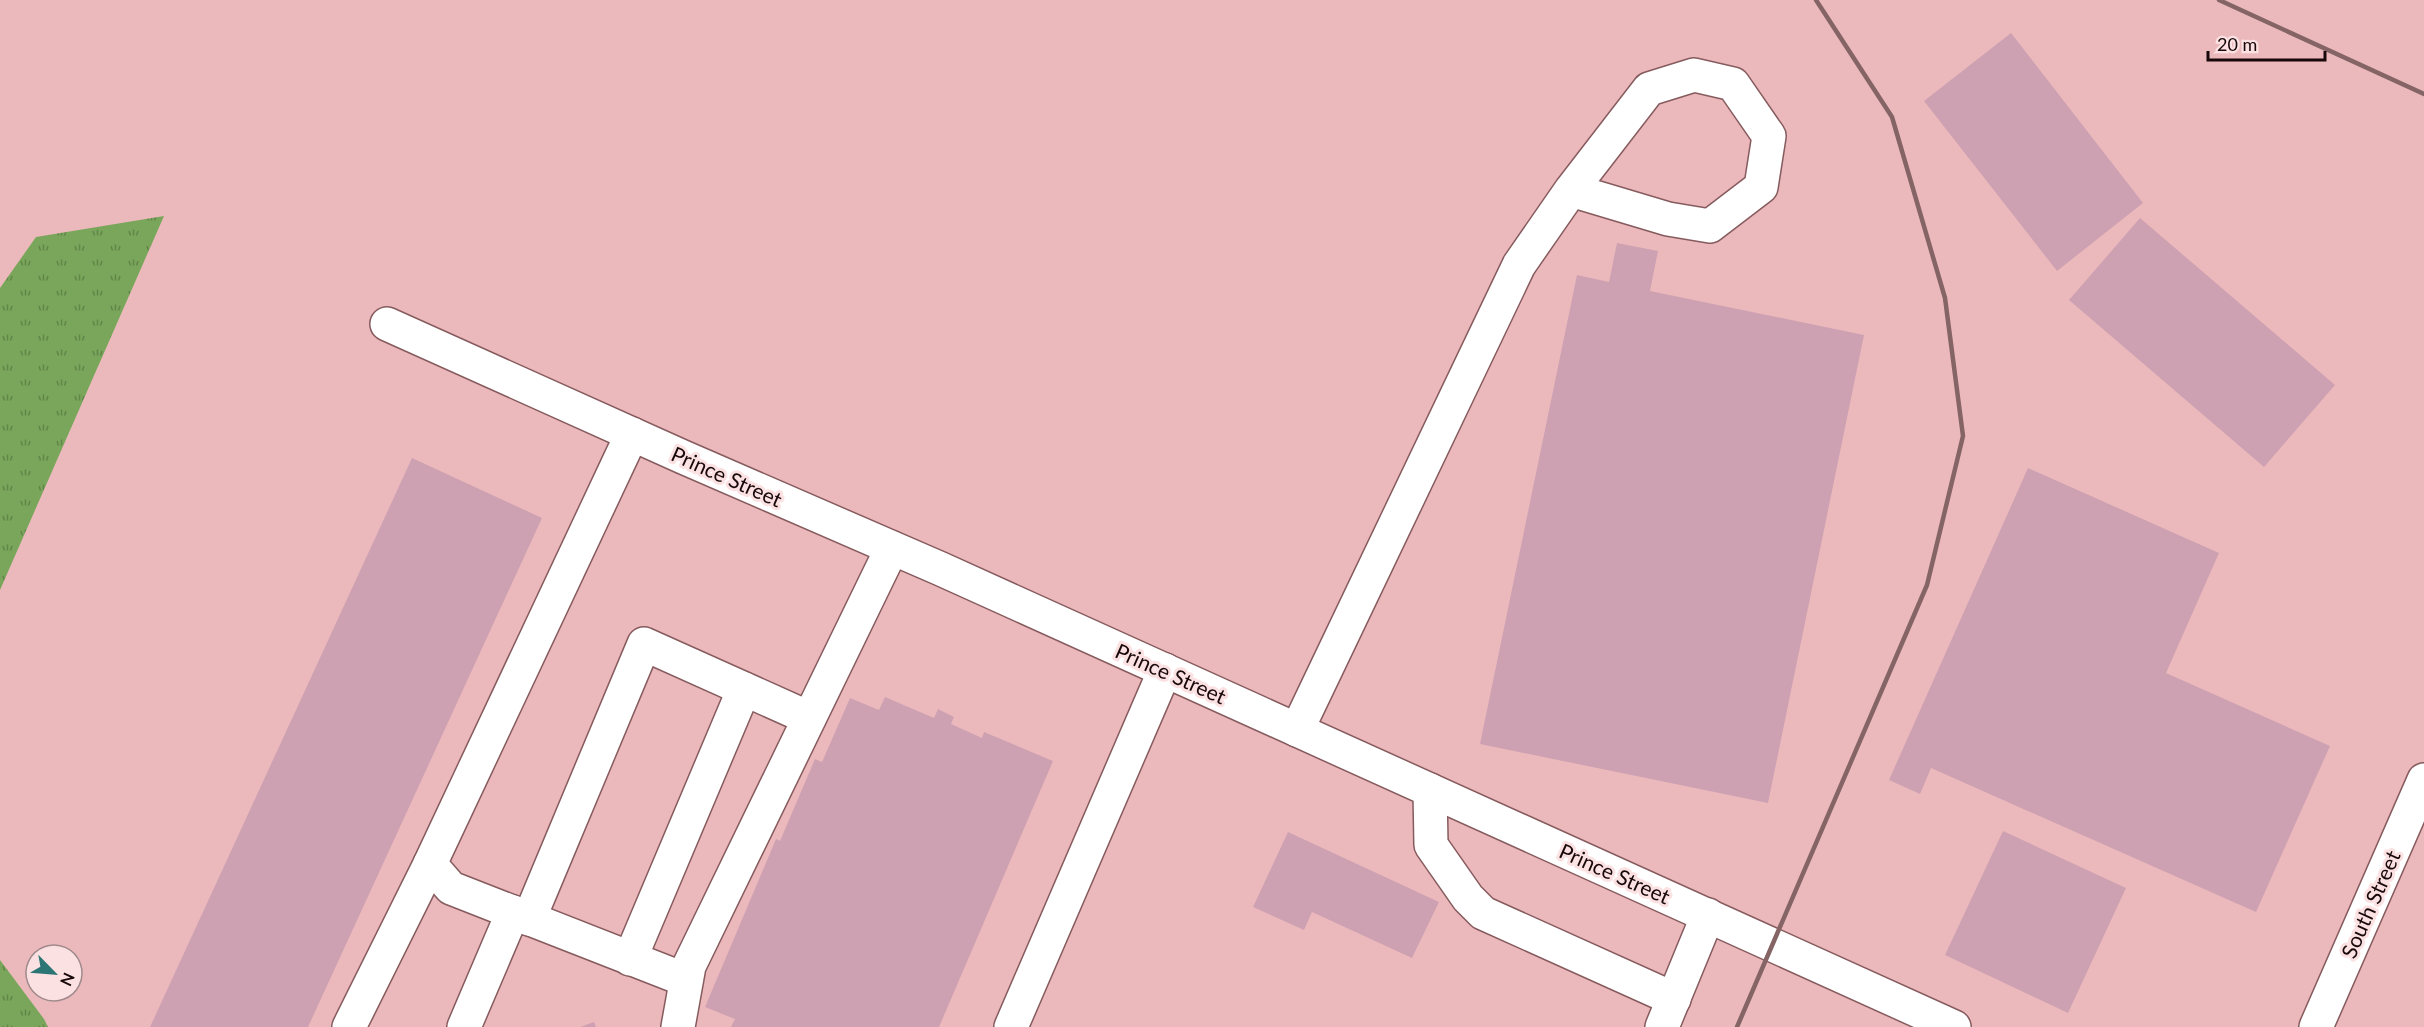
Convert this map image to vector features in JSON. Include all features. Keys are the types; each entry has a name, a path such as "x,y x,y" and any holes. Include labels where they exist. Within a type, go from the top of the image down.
{"street":[{"path":"1297,730 1520,265 1571,190 1648,89 1694,75 1733,84 1769,136 1761,187 1710,226 1668,219 1571,190"},
{"name":"Prince Street","path":"387,324 1165,670 1708,915 1892,1015 1954,1027"},
{"path":"349,1027 430,864 632,434"},
{"path":"678,1027 689,966 892,548"},
{"path":"464,1027 521,915 644,644 809,718"},
{"path":"1011,1027 1165,670"},
{"path":"630,958 744,689"},
{"name":"South Street","path":"2316,1027 2424,780"},
{"path":"1430,790 1431,845 1468,898 1483,914 1668,1013 1708,915"},
{"path":"430,864 450,888 686,980"}],"green space":[{"path":"164,216 0,590 0,288 36,237"},
{"path":"0,960 24,992 24,1003 32,1003 48,1027 0,1027"}],"building":[{"path":"2011,33 2143,203 2057,271 1924,101"},
{"path":"2140,218 2335,385 2264,467 2069,300"},
{"path":"1617,243 1658,251 1650,291 1864,335 1768,803 1480,744 1577,275 1609,282"},
{"path":"412,458 542,518 308,1027 150,1027"},
{"path":"2028,468 2219,553 2166,673 2330,746 2256,912 1931,768 1920,794 1889,780"},
{"path":"885,697 934,718 938,709 954,717 951,724 982,738 984,732 1053,761 939,1027 731,1027 735,1019 705,1007 776,839 780,841 815,759 822,762 850,698 879,710"},
{"path":"2003,831 2126,888 2068,1013 1945,955"},
{"path":"1288,832 1439,902 1412,958 1312,912 1304,930 1253,907"},
{"path":"594,1022 596,1027 580,1027"}],"railway":[{"path":"1737,1027 1927,585 1963,436 1945,298 1892,117 1816,0"},
{"path":"2219,0 2424,94"}]}
